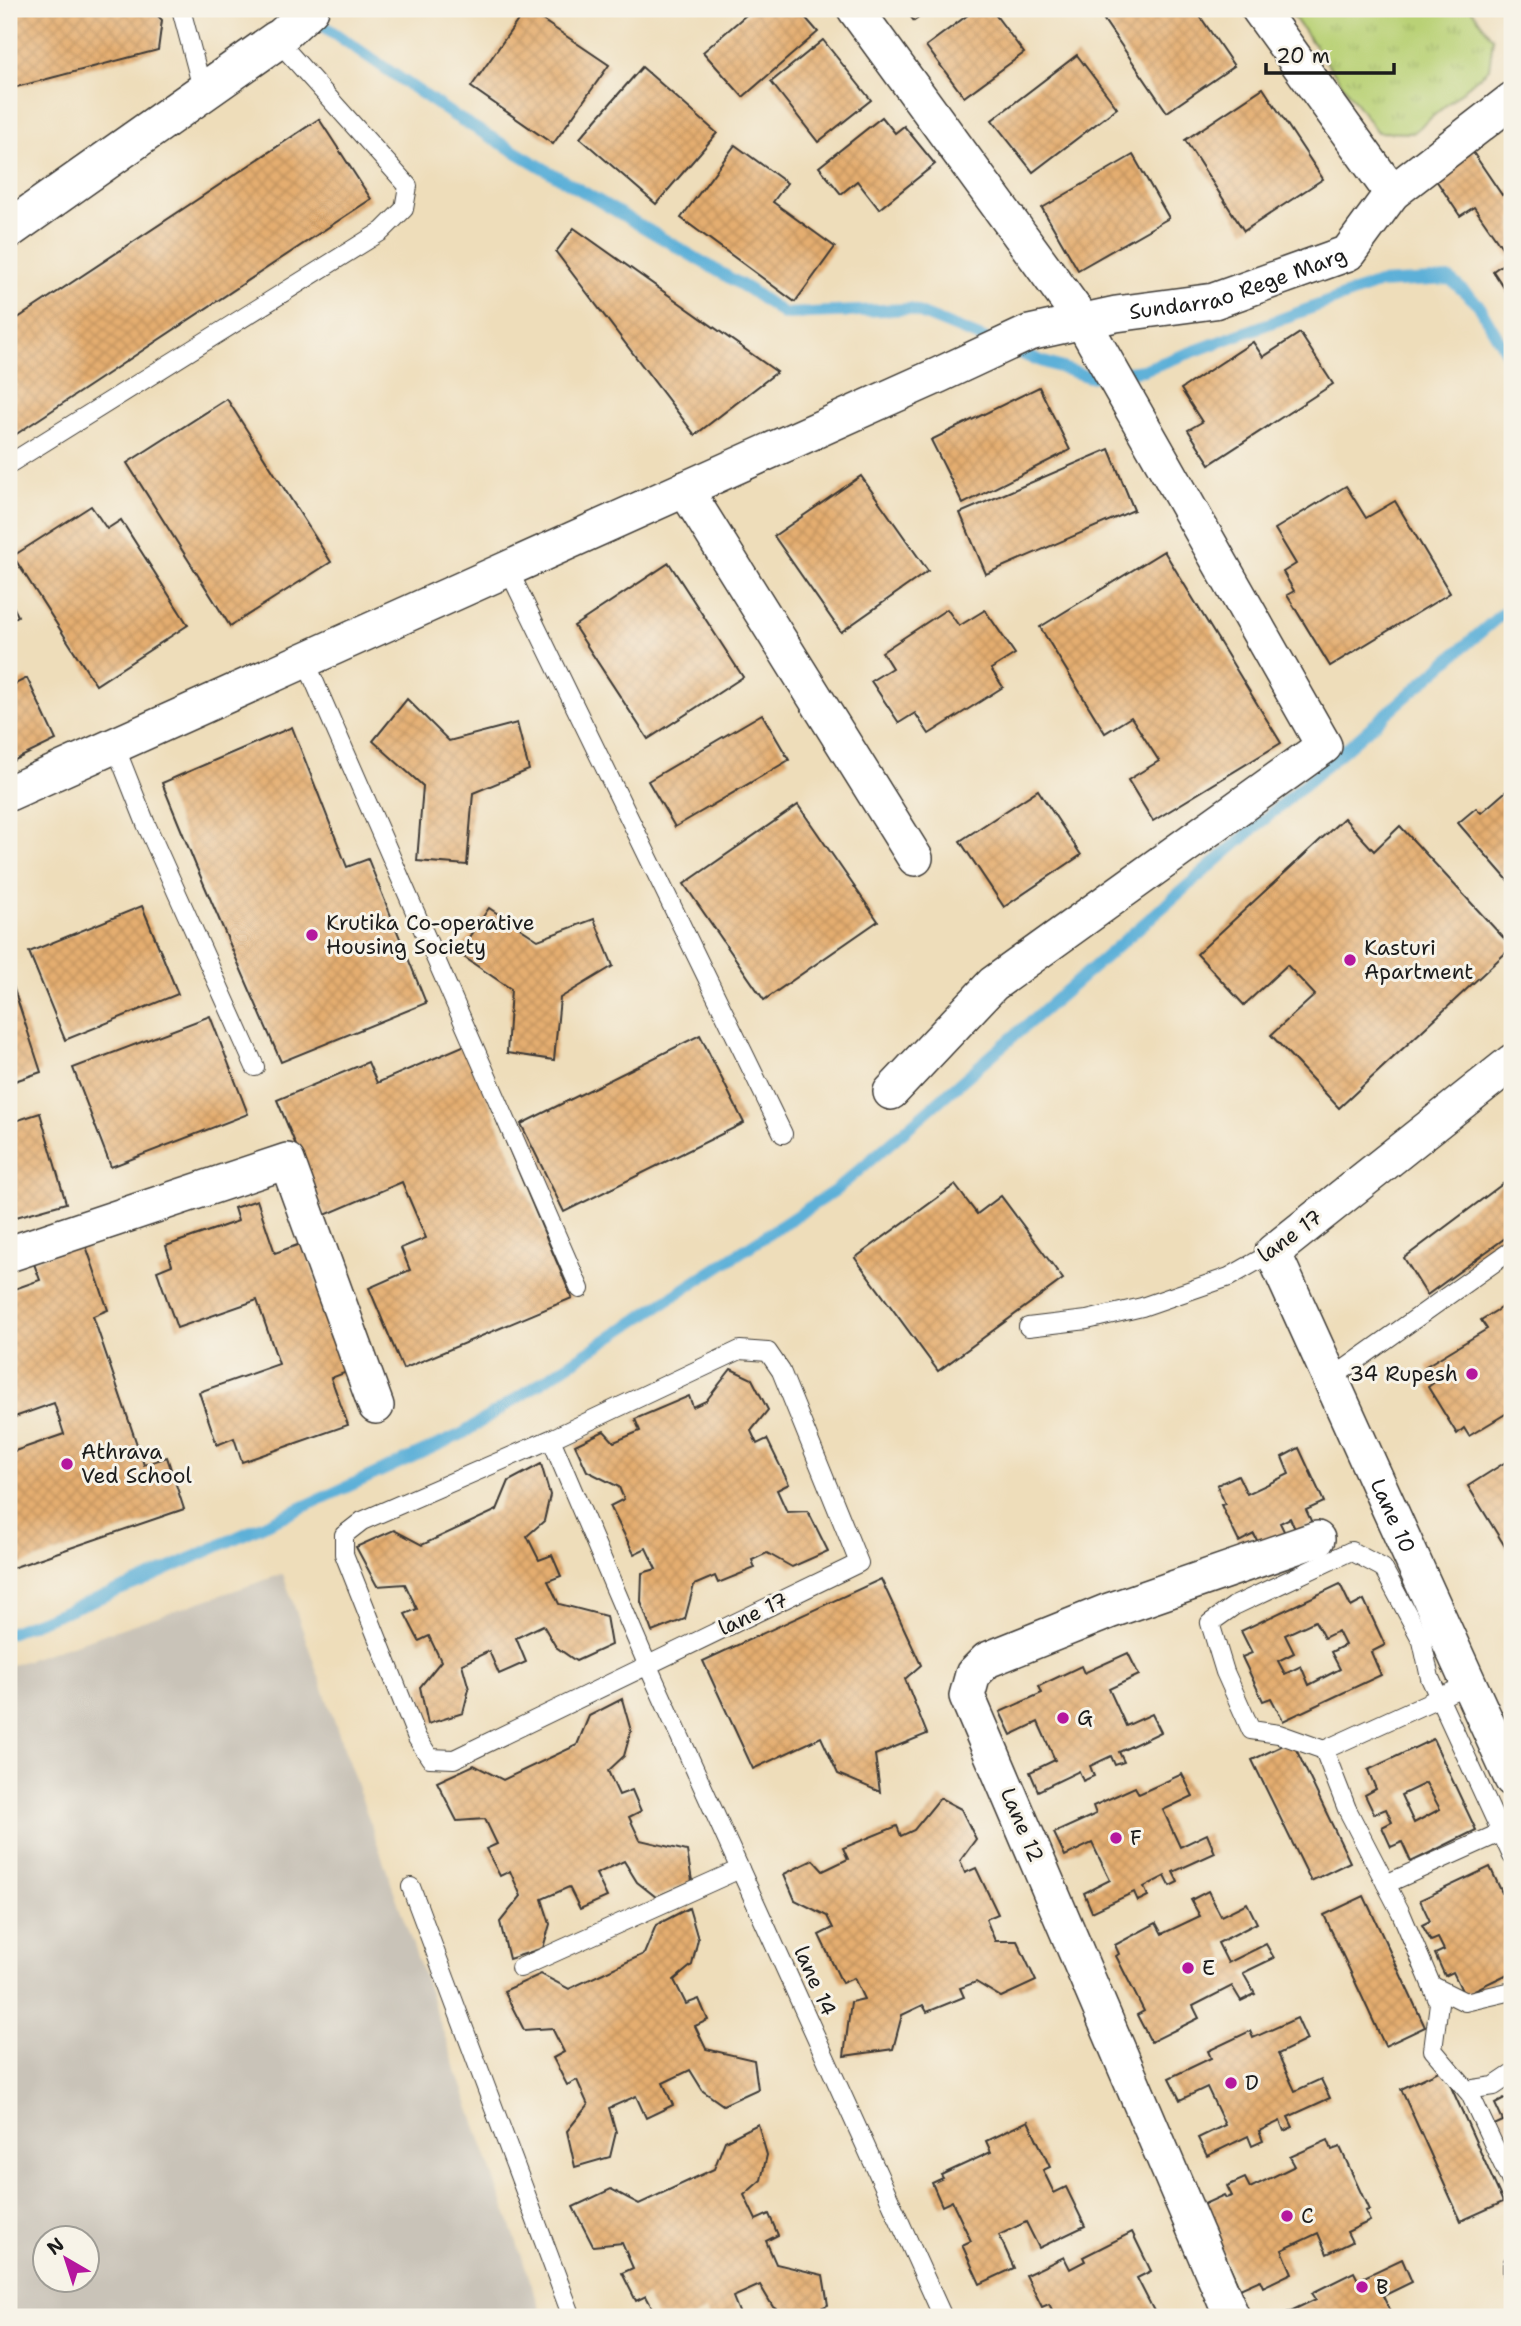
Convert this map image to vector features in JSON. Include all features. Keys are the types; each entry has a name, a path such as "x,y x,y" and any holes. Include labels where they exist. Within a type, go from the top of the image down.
{"street":[{"path":"9,229 277,40 311,9"},
{"path":"855,9 1082,320 1324,746 993,984 891,1092"},
{"path":"1259,9 1392,193"},
{"name":"Sundarrao Rege Marg","path":"9,793 939,375 1029,332 1082,320 1214,301 1348,253 1392,193 1512,100"},
{"path":"685,489 915,858"},
{"name":"lane 17","path":"1273,1252 1512,1062"},
{"path":"9,1254 287,1161 376,1406"},
{"name":"Lane 10","path":"1273,1252 1332,1378 1454,1691 1512,1779"},
{"name":"Lane 12","path":"1232,2317 967,1696 973,1674 987,1660 1110,1611 1317,1539"}],"lane":[{"path":"181,9 204,92"},
{"path":"9,464 383,232 404,209 408,186 277,40"},
{"path":"508,569 783,1134"},
{"path":"305,660 580,1289"},
{"path":"114,746 255,1067"},
{"path":"1332,1378 1512,1250"},
{"name":"lane 17","path":"1028,1327 1087,1320 1142,1307 1229,1277 1273,1252"},
{"name":"lane 17","path":"740,1350 768,1352 780,1371 859,1563 454,1759 430,1758 417,1738 344,1554 344,1535 362,1521 551,1438 740,1350"},
{"name":"lane 14","path":"551,1438 647,1664 943,2317"},
{"path":"1454,1691 1324,1749 1279,1734 1251,1730 1225,1672 1210,1623 1234,1606 1351,1551 1383,1568 1422,1641 1430,1678 1454,1691 1512,1856"},
{"path":"1324,1749 1347,1809 1386,1884 1439,2003 1433,2050 1467,2090 1512,2184"},
{"path":"1386,1884 1502,1832"},
{"path":"520,1968 740,1869"},
{"path":"411,1887 572,2317"},
{"path":"1431,1985 1465,2002 1512,1993"},
{"path":"1467,2090 1494,2086 1512,2074"},
{"path":"1512,2264 1512,2273"}],"shaded area":[{"path":"283,1574 543,2317 9,2317 9,1666"}],"green space":[{"path":"1288,9 1471,9 1493,39 1489,69 1413,133 1377,132"}],"building":[{"path":"22,9 151,9 162,20 158,50 9,89 9,13"},
{"path":"526,9 609,65 553,144 471,87"},
{"path":"753,9 798,9 818,32 743,97 703,52"},
{"path":"905,9 930,9 914,21"},
{"path":"976,9 991,9 1024,53 964,97 926,46"},
{"path":"1120,9 1195,9 1234,66 1167,112 1104,20"},
{"path":"823,40 871,100 818,142 771,82"},
{"path":"1077,55 1117,108 1033,172 992,120"},
{"path":"642,67 717,133 656,204 580,138"},
{"path":"1263,88 1323,179 1244,231 1185,140"},
{"path":"882,117 895,133 904,126 935,164 879,209 857,181 841,194 819,167"},
{"path":"319,119 371,199 9,439 9,324"},
{"path":"735,145 787,183 773,202 835,247 795,302 681,218"},
{"path":"1470,148 1502,195 1510,189 1512,193 1512,300 1493,271 1510,259 1474,207 1460,216 1432,174"},
{"path":"1133,155 1169,218 1078,270 1042,208"},
{"path":"574,228 777,372 695,435 556,252"},
{"path":"1300,333 1333,384 1210,464 1188,430 1202,422 1181,389 1253,342 1263,357"},
{"path":"1039,387 1070,450 963,504 931,440"},
{"path":"227,399 331,562 230,626 127,463"},
{"path":"1109,449 1134,510 986,574 960,513"},
{"path":"861,476 928,571 841,632 774,536"},
{"path":"1346,486 1366,518 1395,501 1450,593 1330,666 1287,595 1294,591 1283,572 1296,564 1275,529"},
{"path":"91,506 107,529 121,520 188,625 96,685 13,556"},
{"path":"1164,551 1281,743 1153,821 1128,780 1159,761 1131,717 1105,733 1040,627"},
{"path":"669,563 743,677 648,739 574,626"},
{"path":"9,598 18,616 9,622"},
{"path":"947,609 959,626 985,610 1015,654 991,669 1003,687 929,734 915,713 899,723 871,681 892,668 882,652"},
{"path":"27,678 56,740 9,763 9,687"},
{"path":"407,699 449,741 517,723 529,770 473,793 467,865 417,861 423,786 373,741"},
{"path":"762,714 789,760 675,827 648,781"},
{"name":"Krutika Co-operative Housing Society","path":"292,727 347,867 368,859 426,1003 281,1062 162,783"},
{"path":"1512,786 1512,885 1458,823 1476,808 1481,813"},
{"path":"1038,790 1081,855 1004,907 960,841"},
{"path":"798,805 878,921 764,1000 684,884"},
{"name":"Kasturi Apartment","path":"1344,818 1374,851 1400,826 1512,947 1339,1108 1271,1035 1315,995 1287,965 1244,1005 1197,954"},
{"path":"142,906 178,994 65,1040 29,952"},
{"path":"489,908 538,940 594,919 613,966 560,998 554,1060 507,1053 511,989 458,953"},
{"path":"9,974 41,1072 9,1083"},
{"path":"210,1016 248,1114 111,1167 73,1068"},
{"path":"700,1035 744,1123 564,1212 521,1124"},
{"path":"465,1045 572,1298 403,1369 369,1288 410,1270 401,1248 426,1238 402,1182 325,1215 277,1100 368,1062 377,1083"},
{"path":"40,1113 66,1203 9,1219 9,1123"},
{"path":"1512,1177 1512,1233 1427,1295 1404,1258"},
{"path":"955,1185 977,1214 1001,1196 1063,1279 938,1371 855,1258"},
{"path":"257,1200 275,1253 303,1243 347,1372 331,1378 348,1425 242,1462 234,1438 217,1445 199,1392 279,1364 257,1300 177,1328 157,1271 172,1265 166,1246 238,1221 234,1208"},
{"name":"Athrava Ved School","path":"85,1243 108,1310 93,1316 144,1465 167,1457 184,1509 9,1569 9,1453 64,1434 54,1403 9,1419 9,1291 40,1280 33,1261"},
{"name":"34 Rupesh","path":"1512,1301 1512,1410 1469,1436 1464,1428 1457,1434 1428,1387 1436,1381 1426,1366 1487,1329 1481,1320"},
{"path":"731,1369 752,1379 768,1410 751,1431 757,1444 767,1439 789,1484 777,1490 787,1512 808,1511 828,1551 792,1567 767,1553 752,1560 755,1568 718,1583 715,1576 694,1585 685,1619 652,1632 641,1602 642,1573 656,1569 646,1548 634,1554 610,1506 624,1499 619,1487 587,1471 575,1445 604,1431 614,1442 640,1431 635,1419 689,1396 693,1407 706,1401"},
{"path":"1299,1448 1324,1502 1306,1510 1312,1523 1296,1531 1290,1518 1280,1523 1287,1537 1261,1549 1254,1534 1239,1542 1221,1505 1225,1504 1217,1485 1238,1475 1247,1494 1289,1474 1282,1457"},
{"path":"1512,1458 1512,1558 1468,1486"},
{"path":"541,1464 550,1495 544,1521 527,1536 539,1560 552,1555 561,1576 548,1581 559,1604 606,1616 611,1645 576,1661 556,1647 543,1625 516,1638 526,1662 499,1674 489,1651 462,1664 469,1689 463,1713 428,1724 420,1687 441,1661 429,1636 419,1641 405,1614 417,1609 405,1584 377,1586 356,1547 394,1530 422,1545 497,1510 509,1481"},
{"path":"881,1579 921,1665 905,1679 927,1734 875,1755 880,1792 838,1774 821,1737 753,1769 703,1661"},
{"path":"1340,1584 1351,1607 1364,1600 1385,1645 1371,1652 1381,1675 1283,1721 1271,1698 1263,1701 1242,1657 1252,1653 1241,1631","holes":["1315,1621 1324,1638 1338,1631 1345,1645 1331,1652 1340,1669 1309,1685 1301,1666 1285,1674 1278,1661 1294,1653 1285,1635"]},
{"name":"G","path":"1128,1653 1139,1675 1109,1689 1126,1726 1152,1714 1161,1732 1119,1752 1124,1762 1115,1765 1111,1756 1090,1766 1094,1776 1083,1781 1079,1771 1038,1791 1030,1772 1055,1760 1038,1722 1011,1735 1000,1712 1042,1693 1039,1686 1081,1666 1084,1673"},
{"path":"622,1699 631,1731 624,1756 608,1771 619,1795 632,1790 641,1811 629,1817 640,1840 687,1851 692,1881 656,1897 637,1882 624,1861 596,1874 607,1897 580,1909 569,1887 542,1899 550,1924 543,1948 509,1959 500,1922 521,1896 510,1871 500,1876 486,1849 497,1844 485,1819 457,1821 437,1782 474,1765 503,1780 577,1745 589,1716"},
{"path":"1433,1739 1476,1830 1411,1862 1402,1842 1391,1847 1382,1827 1392,1822 1386,1809 1374,1814 1365,1795 1376,1789 1368,1770","holes":["1426,1783 1440,1809 1414,1823 1401,1795"]},
{"path":"1292,1741 1350,1862 1311,1881 1252,1760"},
{"name":"F","path":"1182,1774 1193,1796 1163,1810 1180,1847 1207,1834 1215,1853 1173,1872 1178,1882 1170,1886 1165,1876 1144,1887 1148,1896 1138,1901 1134,1892 1092,1912 1084,1893 1110,1880 1092,1843 1065,1856 1054,1833 1096,1814 1093,1806 1135,1787 1139,1794"},
{"path":"940,1798 961,1809 976,1839 960,1861 965,1873 976,1868 998,1914 986,1919 995,1941 1017,1941 1036,1981 1001,1997 976,1982 960,1988 964,1997 927,2012 923,2005 902,2015 893,2049 844,2056 851,2002 864,1999 854,1978 842,1983 819,1935 833,1928 827,1916 795,1900 784,1874 813,1860 823,1871 848,1859 843,1848 897,1826 901,1836 914,1830"},
{"path":"1490,1867 1512,1914 1512,1972 1464,1995 1453,1972 1445,1976 1435,1954 1444,1950 1438,1938 1431,1941 1422,1925 1430,1921 1420,1900"},
{"name":"E","path":"1208,1891 1221,1916 1247,1903 1257,1923 1218,1943 1228,1963 1266,1944 1274,1958 1243,1973 1255,1994 1241,2001 1232,1986 1193,2006 1199,2018 1151,2042 1137,2015 1144,2011 1116,1956 1119,1954 1115,1945 1156,1923 1162,1934 1200,1916 1191,1900"},
{"path":"1364,1896 1425,2027 1385,2046 1324,1915"},
{"path":"689,1908 698,1939 692,1965 674,1980 686,2004 699,1999 708,2020 695,2026 706,2049 754,2060 758,2089 723,2105 703,2091 690,2070 663,2083 673,2105 646,2118 636,2096 609,2108 616,2132 610,2157 575,2167 567,2131 588,2105 577,2080 567,2085 553,2058 564,2052 552,2028 524,2030 504,1991 541,1974 569,1989 644,1954 656,1925"},
{"name":"D","path":"1297,2018 1307,2040 1278,2054 1295,2091 1321,2079 1330,2098 1288,2117 1293,2127 1284,2131 1280,2121 1259,2131 1263,2141 1252,2146 1248,2136 1207,2156 1198,2138 1225,2125 1207,2087 1180,2100 1169,2078 1211,2058 1208,2051 1250,2031 1253,2038"},
{"path":"1443,2069 1503,2202 1461,2221 1401,2089"},
{"path":"1512,2095 1512,2139 1502,2145 1492,2126 1503,2121 1495,2104"},
{"path":"1028,2121 1050,2167 1043,2170 1054,2193 1066,2187 1085,2226 1039,2248 1026,2222 999,2235 1014,2268 980,2284 962,2245 971,2241 952,2201 942,2206 932,2183 943,2178 941,2175 991,2152 986,2141"},
{"path":"758,2124 767,2155 761,2180 744,2195 756,2220 769,2214 778,2235 766,2241 776,2264 823,2275 828,2305 800,2317 788,2317 773,2307 760,2285 733,2297 741,2317 709,2317 706,2311 692,2317 657,2317 646,2296 636,2301 622,2273 633,2268 622,2243 593,2246 573,2207 611,2189 639,2204 714,2169 725,2141"},
{"name":"C","path":"1328,2140 1332,2150 1340,2147 1369,2210 1365,2211 1370,2221 1347,2232 1352,2242 1327,2254 1318,2233 1282,2250 1292,2273 1263,2287 1260,2280 1240,2289 1202,2205 1224,2195 1226,2198 1232,2196 1227,2186 1245,2178 1250,2188 1295,2166 1290,2157"},
{"path":"1132,2232 1151,2271 1137,2278 1157,2317 1056,2317 1049,2304 1042,2307 1026,2275 1064,2257 1070,2269 1085,2261 1083,2257"},
{"name":"B","path":"1402,2259 1412,2282 1383,2296 1393,2317 1278,2317 1316,2299 1312,2293 1354,2272 1358,2280"}],"waterway":[{"path":"308,15 453,115 750,290 784,314 910,309 1029,357 1089,377 1143,370 1379,283 1450,279 1478,304 1506,352 1512,370"},
{"path":"9,1633 140,1582 462,1434 836,1190 1512,605"}],"place":[{"name":"Krutika Co-operative Housing Society","path":"312,935"},
{"name":"Kasturi Apartment","path":"1350,960"},
{"name":"34 Rupesh","path":"1472,1374"},
{"name":"Athrava Ved School","path":"67,1464"},
{"name":"G","path":"1063,1718"},
{"name":"F","path":"1116,1838"},
{"name":"E","path":"1188,1968"},
{"name":"D","path":"1231,2083"},
{"name":"C","path":"1287,2216"},
{"name":"B","path":"1362,2287"}]}
